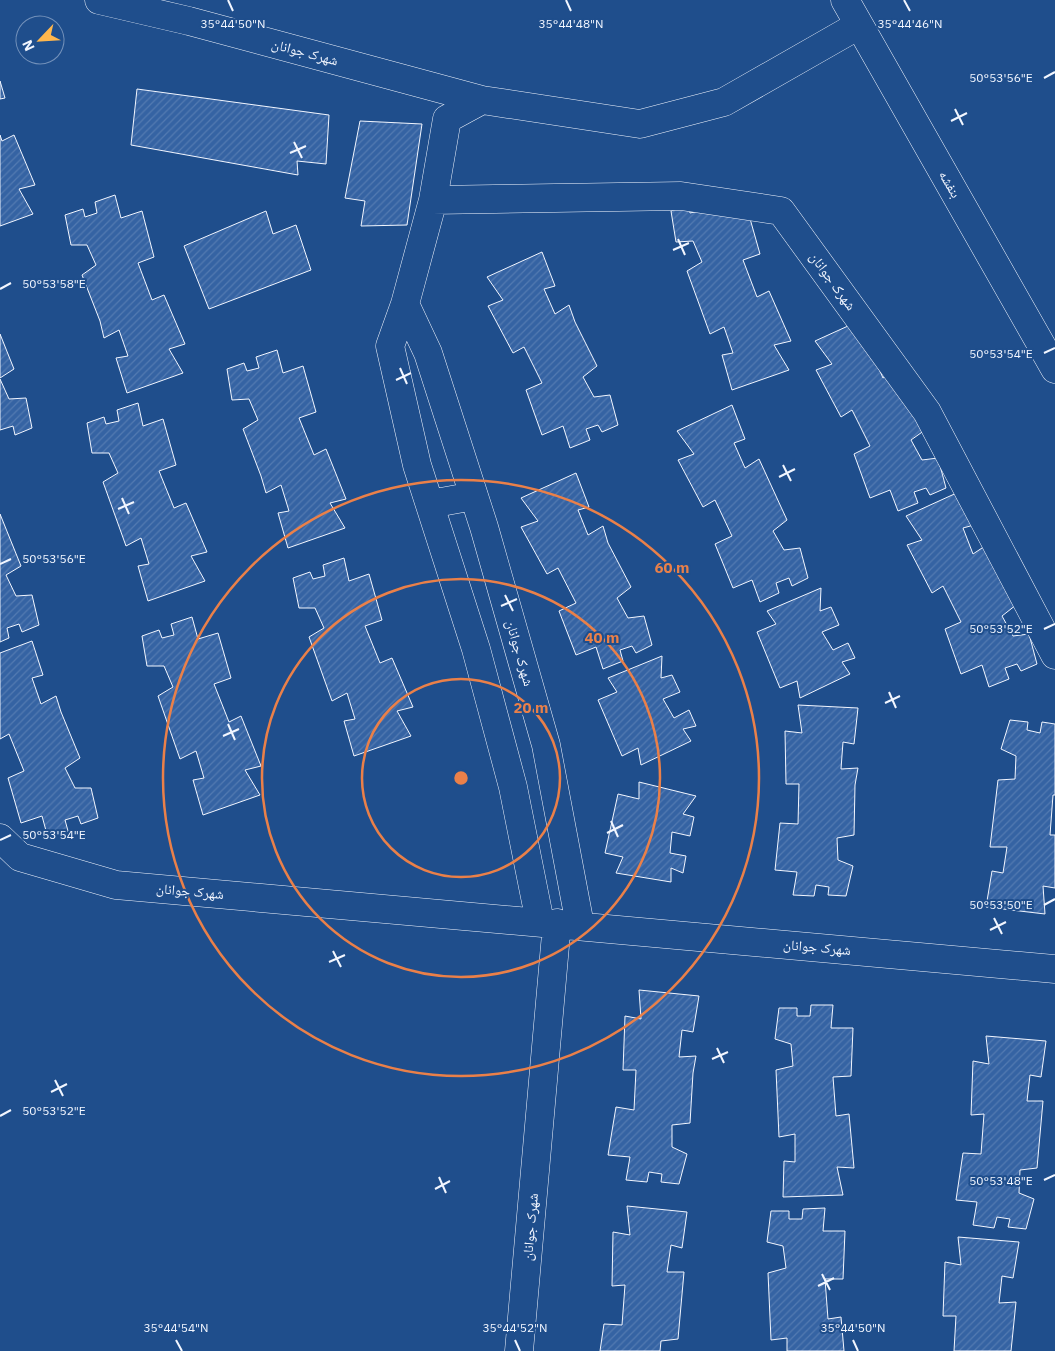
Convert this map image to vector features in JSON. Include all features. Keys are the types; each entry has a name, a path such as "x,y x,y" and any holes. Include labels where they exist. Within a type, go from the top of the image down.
{"street":[{"name":"شهرک جوانان","path":"99,0 189,21 482,100 640,124 724,102 859,25"},
{"name":"بنفشه","path":"845,0 1055,369"},
{"name":"شهرک جوانان","path":"482,100 447,119 433,200 405,304 390,346 417,465 476,649 513,787 559,923"},
{"name":"شهرک جوانان","path":"433,200 681,196 781,210 927,412 1055,655"},
{"name":"شهرک جوانان","path":"405,304 428,353 474,496 546,745 559,923 519,1351"},
{"path":"430,504 474,496"},
{"name":"شهرک جوانان","path":"0,838 20,857 116,885 559,923 1055,969"}],"building":[{"path":"0,81 5,98 0,99"},
{"path":"137,89 329,115 326,164 297,161 298,175 131,145"},
{"path":"360,121 422,124 407,225 361,226 365,201 345,198"},
{"path":"0,135 2,141 14,135 35,185 19,189 33,214 0,226"},
{"path":"115,195 121,218 142,211 154,257 138,263 152,300 164,295 185,344 169,349 183,373 127,393 116,358 128,356 119,330 104,338 100,321 82,275 96,265 87,245 71,245 65,215 83,209 85,217 97,213 95,202"},
{"path":"688,205 690,213 703,210 747,208 760,254 743,260 757,297 769,291 791,341 774,345 789,370 732,390 722,355 733,353 724,327 710,334 687,271 702,262 693,241 676,242 671,211"},
{"path":"266,211 273,234 296,225 311,270 209,309 184,246"},
{"path":"542,252 555,286 544,289 555,314 569,305 575,322 597,366 583,377 594,397 610,395 618,425 602,432 598,425 586,429 590,440 570,448 563,426 542,435 526,390 542,383 524,347 513,353 488,306 503,300 487,277"},
{"path":"870,316 872,353 883,378 897,369 925,430 911,440 922,460 938,458 946,488 930,495 926,488 914,492 918,503 898,511 890,490 870,498 854,454 870,446 852,410 841,417 816,370 832,364 815,341"},
{"path":"0,334 14,369 0,378"},
{"path":"277,350 283,373 303,366 316,412 299,418 314,455 326,449 346,499 330,503 345,528 288,548 278,513 289,511 281,485 266,493 243,429 258,420 249,399 232,400 227,369 244,363 247,371 259,368 256,357"},
{"path":"0,379 9,399 26,398 32,428 15,435 13,426 0,430"},
{"path":"138,403 143,426 163,419 176,465 159,471 174,508 186,503 207,552 191,556 205,581 148,601 138,566 149,564 141,538 126,546 103,482 118,473 109,453 92,453 87,423 104,417 106,424 119,421 117,410"},
{"path":"732,405 745,439 734,443 745,468 759,459 787,520 773,531 784,550 800,548 808,578 792,586 789,578 776,583 779,593 760,602 752,580 733,588 715,544 732,536 715,500 703,507 678,460 694,454 677,431"},
{"path":"576,473 589,507 578,510 588,535 603,526 608,543 631,587 617,598 628,618 644,616 652,645 636,653 632,646 620,650 623,661 603,669 596,647 576,655 559,611 576,603 558,568 547,574 521,527 538,521 521,498"},
{"path":"961,491 974,525 963,528 973,554 988,544 1016,605 1002,616 1013,636 1029,634 1037,664 1021,671 1017,664 1005,668 1009,679 989,687 982,665 961,674 945,629 961,622 943,586 932,593 907,545 922,540 906,516"},
{"path":"0,514 21,566 6,575 16,596 32,595 39,625 22,632 19,624 7,628 9,638 0,642"},
{"path":"344,558 349,581 369,574 382,620 365,626 380,663 392,658 413,707 397,711 411,736 354,756 344,721 355,719 347,693 332,701 309,637 324,628 315,608 299,608 293,578 310,572 313,579 325,576 323,565"},
{"path":"821,588 820,611 831,607 839,625 822,632 833,650 848,643 855,658 842,662 850,674 800,698 797,681 780,688 757,632 776,624 767,611"},
{"path":"192,617 198,639 218,633 231,678 214,684 229,722 241,716 261,766 245,770 260,795 203,815 193,780 204,778 196,751 180,759 158,696 173,687 164,666 147,666 142,636 159,630 162,638 174,635 171,624"},
{"path":"32,641 43,675 32,678 41,704 56,696 80,758 65,768 75,788 91,788 98,818 81,824 78,816 65,820 68,831 48,838 42,816 21,823 8,778 24,771 9,734 0,739 0,653"},
{"path":"662,656 661,678 672,675 680,692 663,699 674,718 689,710 696,726 683,729 691,741 641,765 638,748 622,756 598,700 617,692 608,678"},
{"path":"798,705 858,708 854,744 843,742 841,769 858,768 855,785 854,835 837,838 838,860 853,866 846,896 828,895 829,887 816,885 814,896 793,895 797,872 775,870 780,823 798,824 799,784 786,784 785,731 802,733"},
{"path":"1010,720 1028,722 1027,730 1040,733 1042,722 1055,724 1055,795 1053,795 1050,835 1055,835 1055,888 1043,886 1045,914 986,907 992,871 1003,873 1007,847 990,847 998,780 1015,779 1016,756 1001,749"},
{"path":"639,782 696,796 683,814 694,817 690,836 672,832 670,853 686,856 683,873 671,868 671,882 616,873 623,857 605,853 618,794 639,799"},
{"path":"639,990 699,996 693,1032 682,1030 679,1057 696,1056 690,1123 672,1125 672,1147 687,1154 679,1184 661,1182 662,1174 649,1172 647,1182 626,1180 630,1157 608,1155 616,1107 634,1110 636,1070 623,1070 625,1016 641,1019"},
{"path":"811,1005 833,1005 831,1028 853,1028 851,1076 833,1077 836,1116 849,1114 854,1168 837,1167 843,1195 783,1197 784,1161 795,1162 795,1134 779,1137 776,1070 793,1066 791,1044 775,1039 779,1008 797,1008 797,1016 810,1016"},
{"path":"986,1036 1046,1041 1041,1077 1030,1075 1027,1101 1043,1101 1037,1168 1020,1170 1019,1193 1034,1199 1026,1229 1008,1227 1010,1219 997,1217 994,1228 973,1225 977,1202 956,1200 963,1153 981,1154 984,1114 971,1115 973,1061 989,1064"},
{"path":"627,1206 687,1212 682,1248 671,1245 667,1272 684,1272 678,1339 661,1341 660,1351 600,1351 604,1324 622,1325 625,1285 612,1286 613,1232 630,1235"},
{"path":"825,1208 823,1231 845,1231 843,1279 825,1279 828,1319 841,1317 844,1351 787,1351 787,1338 771,1340 768,1273 786,1268 783,1246 767,1242 771,1211 789,1211 789,1219 802,1219 803,1209"},
{"path":"958,1237 1019,1242 1013,1278 1002,1276 999,1303 1016,1302 1011,1351 954,1351 956,1316 943,1316 945,1262 961,1265"}]}
